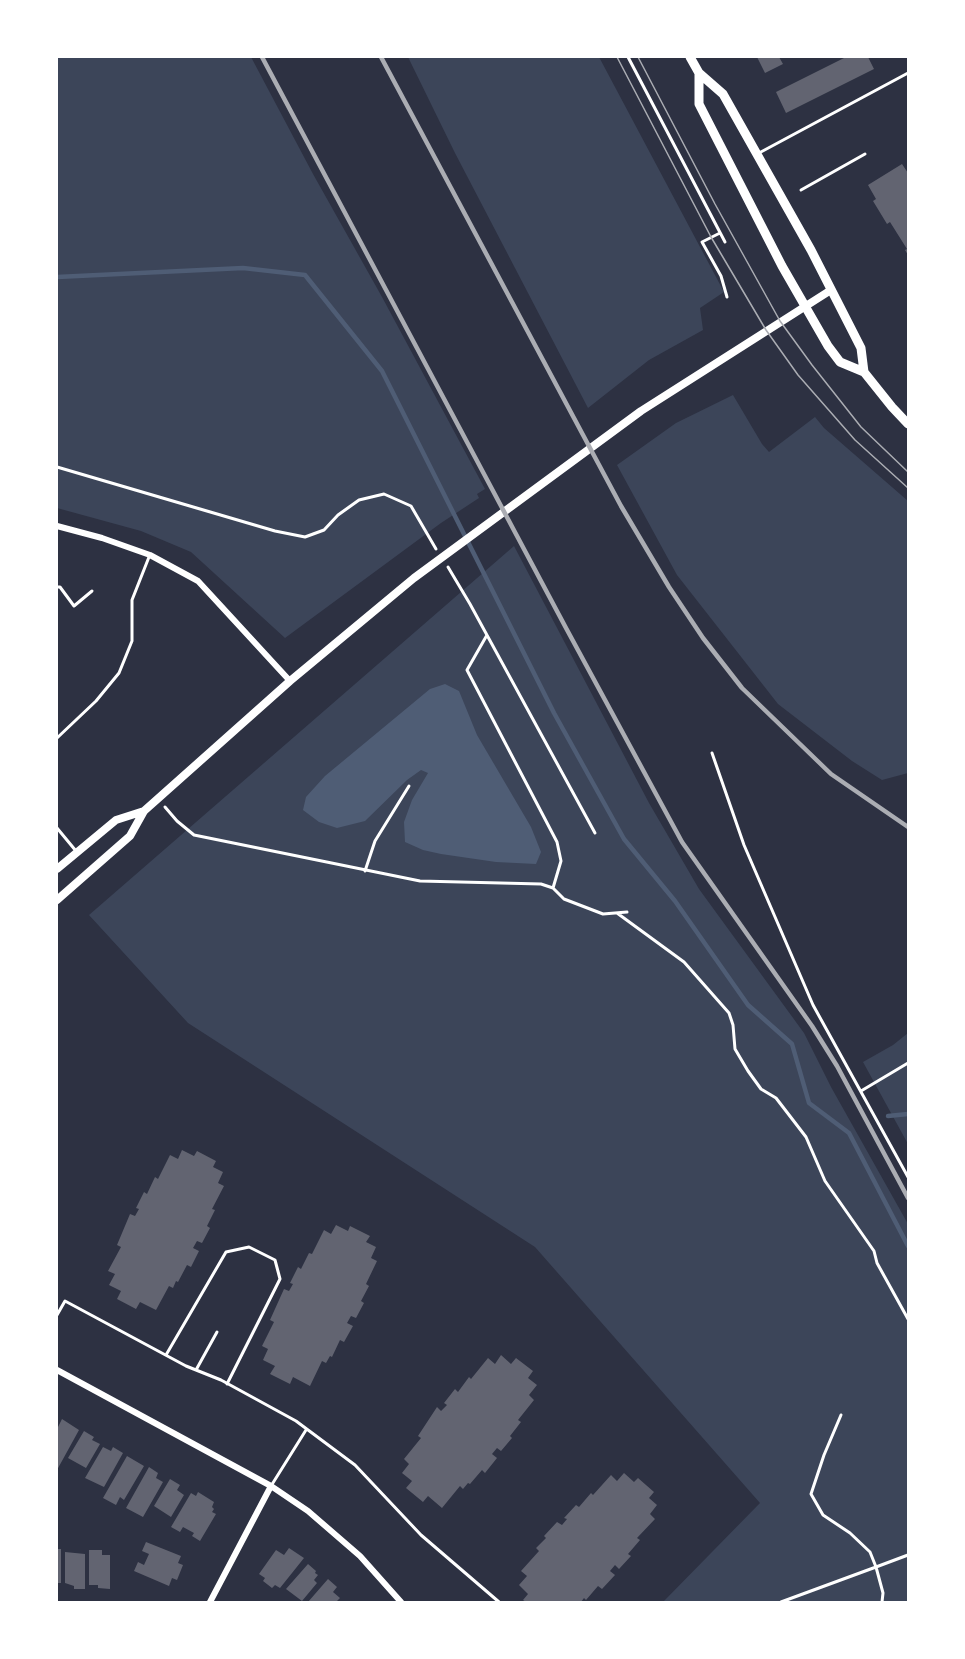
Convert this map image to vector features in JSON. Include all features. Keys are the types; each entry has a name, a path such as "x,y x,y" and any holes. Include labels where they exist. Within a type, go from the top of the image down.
{"main road":[{"path":"690,57 699,73 723,94 758,154 861,348 864,372"},
{"path":"699,73 699,104 782,266 828,346 840,362 864,372 908,424"}],"street":[{"path":"57,900 130,836 144,811 290,681 414,578 641,411 831,290"},
{"path":"57,526 102,538 150,555 198,581 290,681"},
{"path":"58,868 116,820 144,811"},
{"path":"57,1370 271,1486 308,1511 360,1556 401,1602"},
{"path":"210,1602 271,1486"}],"lane":[{"path":"758,154 908,73"},
{"path":"57,738 96,701 119,673 132,641 132,600 150,555"},
{"path":"57,828 77,852"},
{"path":"166,1355 226,1252 249,1247 275,1260 280,1279 227,1384"},
{"path":"57,1315 65,1301 296,1421 355,1465 422,1534 499,1602"},
{"path":"196,1370 217,1332"},
{"path":"271,1486 306,1430"}],"path":[{"path":"628,57 725,242"},
{"path":"801,190 865,154"},
{"path":"720,233 702,242 722,276 727,297"},
{"path":"57,467 275,531 305,537 324,530 338,515 359,500 384,494 411,506 440,555"},
{"path":"446,565 487,635 595,833"},
{"path":"57,587 60,587 74,606 93,591"},
{"path":"487,635 467,670 557,842 561,861 553,888"},
{"path":"712,753 744,845 813,1005 908,1177"},
{"path":"365,871 375,841 409,786"},
{"path":"158,799 177,821 194,835 420,881 541,884 553,888 564,899 603,914 627,912"},
{"path":"617,913 684,962 729,1013 733,1025 735,1049 761,1089 776,1098 806,1137 825,1181 874,1251 908,1319"},
{"path":"861,1091 908,1063"},
{"path":"841,1415 811,1494 823,1515 850,1533 870,1552 882,1587 882,1602"},
{"path":"781,1602 908,1554"}],"shaded area":[{"path":"57,57 251,57 485,489 477,494 479,498 441,523 285,638 191,552 141,531 57,508"},
{"path":"408,57 599,57 724,292 700,308 703,330 649,360 588,408 455,153"},
{"path":"733,395 769,452 815,417 824,428 908,501 908,773 882,780 852,761 778,704 677,575 617,465 676,423"},
{"path":"514,546 649,803 699,889 804,1033 831,1087 908,1224 908,1602 663,1602 760,1503 535,1247 188,1023 89,915"},
{"path":"445,684 459,691 477,735 531,827 541,852 536,864 496,862 441,854 423,850 405,842 404,822 412,800 428,773 421,770 407,780 365,821 337,828 319,822 303,810 306,797 325,776 430,689"},
{"path":"908,1033 908,1144 863,1062 893,1045"}],"building":[{"path":"757,57 779,57 783,64 765,73"},
{"path":"846,57 868,57 874,69 786,113 776,92"},
{"path":"902,164 908,173 908,255 905,250 907,249 890,222 887,224 873,201 876,199 868,185"},
{"path":"182,1150 194,1156 197,1151 216,1161 213,1167 223,1172 218,1183 224,1186 212,1209 215,1210 207,1226 210,1228 202,1243 197,1241 193,1248 199,1251 191,1267 187,1265 173,1288 169,1286 156,1310 140,1302 136,1309 117,1299 121,1291 109,1285 115,1274 108,1271 121,1247 117,1245 130,1214 135,1216 139,1209 136,1208 144,1192 147,1194 155,1177 158,1179 170,1155 178,1159"},
{"path":"336,1225 348,1231 350,1226 370,1236 366,1242 376,1247 371,1258 377,1261 366,1284 369,1286 361,1301 364,1303 356,1318 351,1316 347,1323 353,1326 344,1342 340,1340 332,1357 330,1356 326,1363 322,1361 310,1386 293,1377 290,1384 270,1374 275,1366 263,1360 268,1349 262,1346 274,1322 270,1320 284,1289 289,1291 293,1284 290,1283 298,1267 301,1269 309,1253 312,1254 324,1230 331,1234"},
{"path":"501,1355 511,1364 516,1358 533,1371 528,1378 537,1385 529,1395 534,1400 518,1420 521,1422 510,1436 512,1438 501,1451 497,1448 492,1454 497,1458 485,1473 482,1470 463,1489 460,1486 442,1508 428,1496 423,1502 406,1488 412,1481 402,1473 409,1464 404,1459 421,1438 418,1436 437,1407 441,1411 447,1405 444,1403 455,1389 458,1392 488,1358 495,1364"},
{"path":"62,1419 79,1430 57,1470 57,1429"},
{"path":"84,1431 94,1437 92,1440 100,1444 86,1468 68,1458"},
{"path":"103,1447 111,1451 113,1447 123,1453 104,1487 85,1478"},
{"path":"127,1456 144,1466 124,1500 120,1497 116,1505 103,1498"},
{"path":"149,1467 158,1473 156,1478 163,1482 143,1517 126,1508"},
{"path":"624,1473 634,1482 638,1478 654,1492 649,1498 657,1505 650,1514 655,1519 637,1538 640,1540 628,1554 631,1556 619,1569 615,1565 610,1571 615,1575 602,1589 598,1586 586,1600 584,1598 581,1602 526,1602 523,1600 528,1594 519,1585 527,1576 521,1571 539,1551 536,1548 546,1538 544,1536 557,1522 562,1525 567,1519 564,1518 576,1505 579,1507 591,1493 593,1495 611,1475 617,1481"},
{"path":"170,1479 180,1485 177,1490 184,1495 171,1517 154,1506"},
{"path":"198,1492 214,1502 212,1512 216,1514 200,1541 192,1536 194,1533 183,1527 180,1532 171,1527 191,1493 196,1496"},
{"path":"146,1542 181,1556 178,1563 183,1565 177,1580 172,1578 169,1586 134,1571 138,1562 144,1565 149,1554 142,1551"},
{"path":"289,1548 304,1558 280,1588 275,1585 272,1588 263,1581 265,1578 259,1574 276,1550 284,1555"},
{"path":"57,1549 61,1549 61,1583 57,1583"},
{"path":"89,1550 102,1550 102,1555 110,1555 110,1589 89,1585"},
{"path":"65,1552 85,1554 85,1589 74,1589 74,1586 65,1583"},
{"path":"308,1564 318,1575 314,1580 317,1583 302,1601 286,1589"},
{"path":"328,1579 337,1587 333,1592 340,1598 336,1602 308,1602"}],"waterway":[{"path":"57,277 243,268 305,275 382,371 554,713 624,839 675,901 748,1005 792,1044 809,1103 849,1133 908,1246"},
{"path":"888,1116 908,1114"}],"tram line":[{"path":"617,57 711,237 766,330 798,375 855,440 908,488"},
{"path":"638,57 715,204 780,321 861,427 908,472"}],"railway":[{"path":"262,57 682,842 812,1026 837,1066 908,1198"},
{"path":"381,57 621,506 669,587 703,638 742,688 831,774 908,827"}]}
